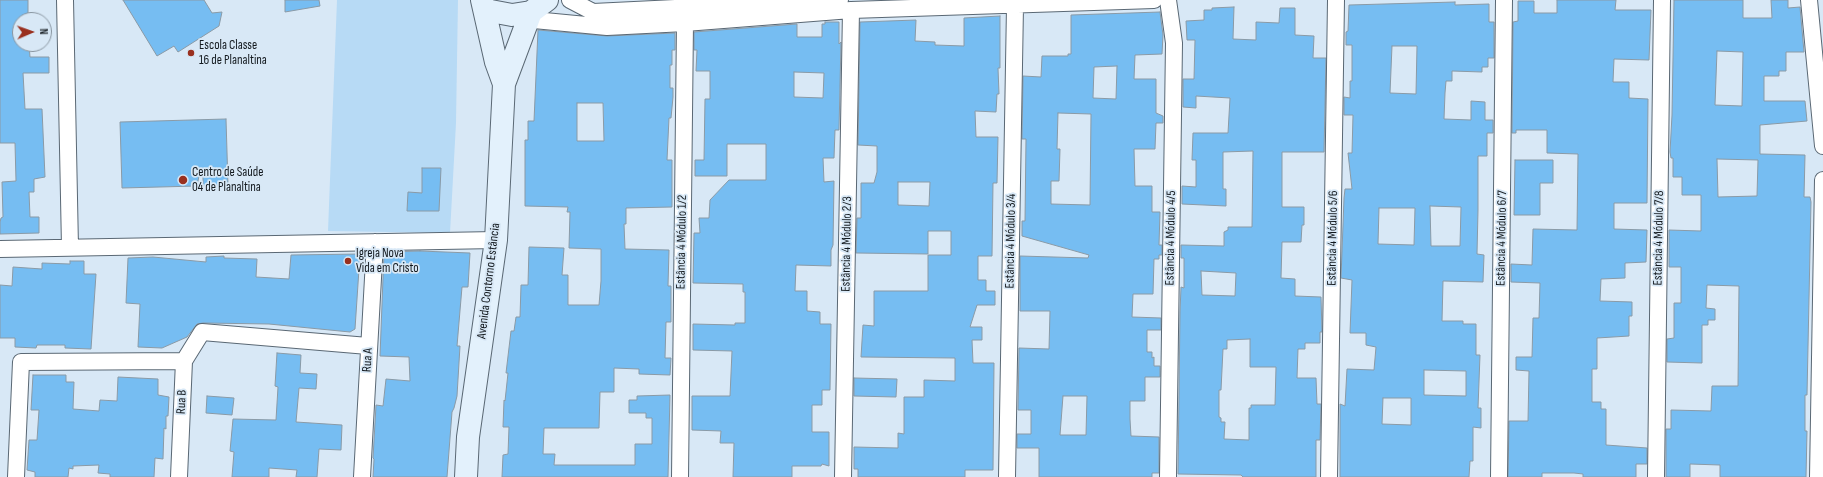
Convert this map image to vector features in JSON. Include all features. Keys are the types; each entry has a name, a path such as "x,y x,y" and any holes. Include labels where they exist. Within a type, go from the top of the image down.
{"street":[{"path":"65,0 70,247"},
{"path":"570,0 593,12 684,15"},
{"path":"539,6 534,20 607,27 684,15 846,5 1154,0"},
{"name":"Estância 4 Módulo 4/5","path":"1168,0 1174,42 1168,477"},
{"name":"Estância 4 Módulo 5/6","path":"1329,477 1336,0"},
{"name":"Estância 4 Módulo 6/7","path":"1499,477 1504,0"},
{"name":"Estância 4 Módulo 7/8","path":"1656,477 1662,0"},
{"path":"1809,0 1823,146"},
{"name":"Estância 4 Módulo 3/4","path":"1007,477 1020,3"},
{"path":"484,5 512,15 539,6"},
{"name":"Avenida Contorno Estância","path":"484,5 496,62 504,84"},
{"name":"Estância 4 Módulo 2/3","path":"843,477 846,5"},
{"name":"Avenida Contorno Estância","path":"466,477 468,437 496,240 504,84 539,6"},
{"name":"Estância 4 Módulo 1/2","path":"680,477 684,15"},
{"path":"1818,477 1823,180"},
{"path":"0,248 496,240"},
{"name":"Rua A","path":"362,477 368,346 375,242"},
{"path":"16,477 21,362 184,360 202,332 368,346"},
{"name":"Rua B","path":"179,477 184,360"}],"shaded area":[{"path":"337,0 458,0 456,123 450,233 328,231"}],"building":[{"path":"0,0 28,0 28,12 12,12 12,52 30,52 30,57 49,57 49,73 23,73 25,109 42,109 45,177 34,179 34,192 29,192 30,217 39,217 39,233 0,234 0,222 1,218 3,217 2,182 16,181 15,143 0,143"},
{"path":"123,0 204,0 212,13 222,12 219,26 178,52 174,46 157,56"},
{"path":"285,0 319,0 320,6 285,12"},
{"path":"1557,0 1616,0 1615,10 1651,10 1649,60 1614,59 1613,82 1629,82 1629,98 1648,99 1647,203 1614,203 1614,229 1647,230 1646,262 1625,263 1625,278 1601,279 1600,301 1632,302 1632,316 1629,316 1629,336 1597,338 1597,369 1592,369 1592,402 1601,402 1601,409 1606,409 1606,445 1647,448 1647,464 1636,464 1636,477 1583,477 1583,474 1574,473 1542,473 1542,477 1508,477 1509,421 1528,421 1529,371 1516,370 1516,357 1532,357 1533,318 1539,318 1540,283 1511,282 1511,264 1532,265 1533,229 1577,230 1578,154 1547,153 1547,130 1516,130 1516,133 1512,133 1513,22 1518,21 1518,1 1534,1 1534,13 1557,13"},
{"path":"1674,0 1743,0 1743,18 1772,18 1771,0 1788,0 1788,8 1800,7 1804,52 1786,52 1786,71 1779,71 1779,76 1764,76 1764,101 1805,101 1807,121 1760,125 1760,154 1805,155 1804,197 1810,197 1811,202 1807,395 1805,395 1805,431 1807,431 1806,477 1720,477 1720,465 1690,464 1690,477 1666,477 1666,429 1671,429 1671,410 1711,411 1712,386 1738,386 1739,286 1707,285 1706,308 1715,309 1715,320 1708,320 1708,325 1702,325 1702,363 1667,362 1667,339 1674,338 1674,303 1681,303 1681,267 1669,267 1669,230 1701,231 1701,195 1682,195 1682,177 1673,177 1673,158 1671,158 1670,152","holes":["1717,51 1743,52 1742,106 1715,105","1717,159 1758,160 1757,196 1718,197"]},
{"path":"1455,2 1455,5 1489,4 1489,22 1494,22 1494,58 1488,58 1488,67 1482,67 1482,72 1452,71 1452,81 1446,81 1445,93 1444,119 1471,120 1471,101 1485,102 1485,120 1493,120 1493,133 1487,133 1487,156 1478,156 1477,254 1484,255 1483,282 1443,281 1442,321 1463,321 1463,324 1476,324 1476,355 1480,355 1478,408 1481,408 1481,428 1473,427 1473,461 1470,461 1469,477 1340,477 1340,404 1345,406 1347,369 1374,370 1376,347 1366,345 1366,333 1350,333 1352,280 1341,278 1345,189 1352,189 1348,153 1352,153 1353,115 1344,115 1344,97 1350,98 1350,81 1352,81 1352,45 1346,45 1349,5","holes":["1392,46 1417,46 1416,94 1390,93","1430,206 1461,207 1460,246 1431,246","1379,208 1415,208 1414,245 1378,244","1424,370 1466,371 1466,396 1424,395","1383,398 1411,398 1411,425 1382,424"]},
{"path":"1234,7 1233,39 1256,40 1256,22 1279,23 1280,8 1295,8 1295,35 1314,36 1313,58 1326,58 1324,152 1282,152 1282,207 1304,207 1304,225 1302,225 1301,242 1282,242 1281,278 1295,279 1295,296 1321,297 1322,332 1320,332 1320,343 1305,343 1305,349 1298,349 1297,378 1316,378 1317,404 1321,404 1320,440 1316,440 1316,477 1243,477 1241,475 1178,474 1180,312 1181,287 1184,288 1184,258 1181,258 1181,245 1224,246 1224,232 1228,230 1228,227 1252,227 1253,151 1223,152 1223,189 1226,189 1226,206 1182,204 1182,186 1196,187 1196,160 1192,160 1193,133 1228,133 1230,98 1196,96 1196,108 1183,107 1183,79 1194,79 1195,40 1187,40 1186,21 1204,20 1204,10 1212,10 1212,8","holes":["1201,271 1236,273 1235,296 1202,295","1250,339 1250,367 1276,367 1275,405 1251,405 1251,408 1249,408 1249,440 1224,439 1225,422 1221,422 1221,418 1219,417 1219,390 1221,390 1223,349 1227,349 1227,340"]},
{"path":"1160,12 1163,35 1162,54 1135,55 1134,79 1156,79 1156,113 1163,116 1163,123 1156,123 1155,149 1134,149 1135,186 1152,186 1152,212 1160,212 1159,245 1162,245 1162,255 1159,255 1159,259 1154,259 1153,294 1133,294 1132,317 1161,318 1161,330 1147,330 1147,352 1152,352 1152,358 1154,357 1154,366 1160,366 1160,377 1145,377 1145,401 1130,401 1131,436 1159,437 1159,473 1152,473 1152,477 1039,477 1039,448 1017,448 1017,434 1031,434 1031,410 1018,410 1019,348 1049,349 1050,311 1020,311 1020,256 1088,258 1089,255 1022,236 1022,221 1025,221 1026,139 1022,139 1023,76 1041,77 1042,56 1068,56 1068,54 1071,54 1071,15","holes":["1117,66 1116,99 1093,98 1094,67","1058,113 1091,114 1090,205 1051,204 1051,181 1059,181 1060,149 1057,149","1063,396 1087,396 1086,435 1060,435"]},
{"path":"1000,16 1000,68 998,68 999,94 997,94 996,112 975,111 976,137 998,137 997,183 993,183 992,256 978,256 978,280 986,280 986,291 995,291 995,305 977,305 970,327 982,327 982,340 972,340 973,363 994,363 993,470 965,470 965,477 858,477 858,469 854,469 854,447 898,448 898,433 904,434 904,397 924,397 924,380 955,381 955,358 861,357 863,325 874,326 874,291 928,291 928,255 951,255 951,231 928,231 928,254 856,253 857,218 861,218 861,183 874,183 877,172 877,146 858,145 860,22 916,20 915,41 935,42 935,45 964,46 964,18","holes":["898,182 930,182 929,206 898,205"]},
{"path":"825,22 839,22 839,44 841,42 839,130 835,130 834,158 823,158 824,182 834,181 833,245 831,250 831,266 796,265 795,291 807,291 807,311 820,312 820,324 831,324 830,390 822,390 822,405 812,405 812,432 829,432 829,466 822,464 821,466 792,466 792,477 733,477 734,443 720,443 721,431 692,430 692,396 730,396 732,351 693,350 693,324 735,325 735,323 745,323 745,292 743,292 743,284 693,283 694,233 700,233 699,218 709,218 710,200 729,180 766,180 766,144 727,144 727,176 695,176 695,160 704,160 705,99 710,99 710,71 696,71 697,50 694,50 694,32 797,24 797,37 822,37 822,24 825,24","holes":["794,72 824,73 823,98 794,97"]},
{"path":"538,30 607,36 675,33 675,50 672,50 672,65 670,65 670,88 673,88 673,97 671,118 669,118 667,160 672,160 672,207 626,208 626,224 624,224 625,249 669,250 668,286 671,286 671,322 666,322 665,358 671,358 670,375 639,374 639,369 614,368 614,392 600,392 599,428 544,428 543,454 555,454 554,465 635,465 635,444 652,444 652,418 646,418 646,413 629,413 629,400 637,400 637,396 670,395 668,477 502,477 503,455 508,454 509,427 503,427 504,400 505,401 508,373 506,373 511,331 514,331 516,317 520,317 521,285 528,285 529,247 564,248 562,275 568,275 568,305 599,305 601,249 569,248 570,212 567,212 568,207 525,206 525,140 528,140 528,121 534,121","holes":["577,103 603,103 604,141 577,141"]},
{"path":"226,119 228,185 203,186 203,171 200,171 197,186 122,188 120,122"},
{"path":"1515,160 1553,160 1553,183 1540,183 1540,215 1514,215"},
{"path":"422,168 441,168 439,211 407,211 408,192 422,193"},
{"path":"420,251 470,253 468,287 462,287 457,346 460,346 457,396 452,412 447,477 373,477 376,405 383,406 386,379 410,381 409,357 380,356 384,252"},
{"path":"360,254 355,329 350,332 269,324 203,323 197,324 187,337 162,348 138,347 140,304 126,303 128,258 153,257 206,262 206,257 224,256 224,258 257,259 256,277 289,279 291,255"},
{"path":"70,261 84,261 84,274 96,274 91,349 65,348 65,345 37,345 36,348 15,347 15,338 0,338 0,285 12,286 13,267 42,269 42,263 70,264"},
{"path":"277,353 301,355 300,373 317,374 316,389 299,388 296,422 342,425 341,450 319,449 317,477 296,477 297,470 269,468 269,477 232,477 234,452 230,451 233,419 276,420 278,387 275,386"},
{"path":"33,375 66,375 66,382 74,382 73,409 99,411 100,400 117,401 118,377 158,379 158,395 169,397 168,416 166,416 166,429 164,428 163,459 155,458 154,477 110,477 110,474 98,473 99,465 73,466 73,469 69,468 68,477 35,477 35,472 27,470 29,440 37,440 39,410 31,410"},
{"path":"854,378 897,379 896,397 854,396"},
{"path":"207,396 234,398 232,415 206,413"}],"place":[{"name":"Escola Classe 16 de Planaltina","path":"191,53"},
{"name":"Centro de Saúde 04 de Planaltina","path":"183,180"},
{"name":"Igreja Nova Vida em Cristo","path":"348,261"}]}
